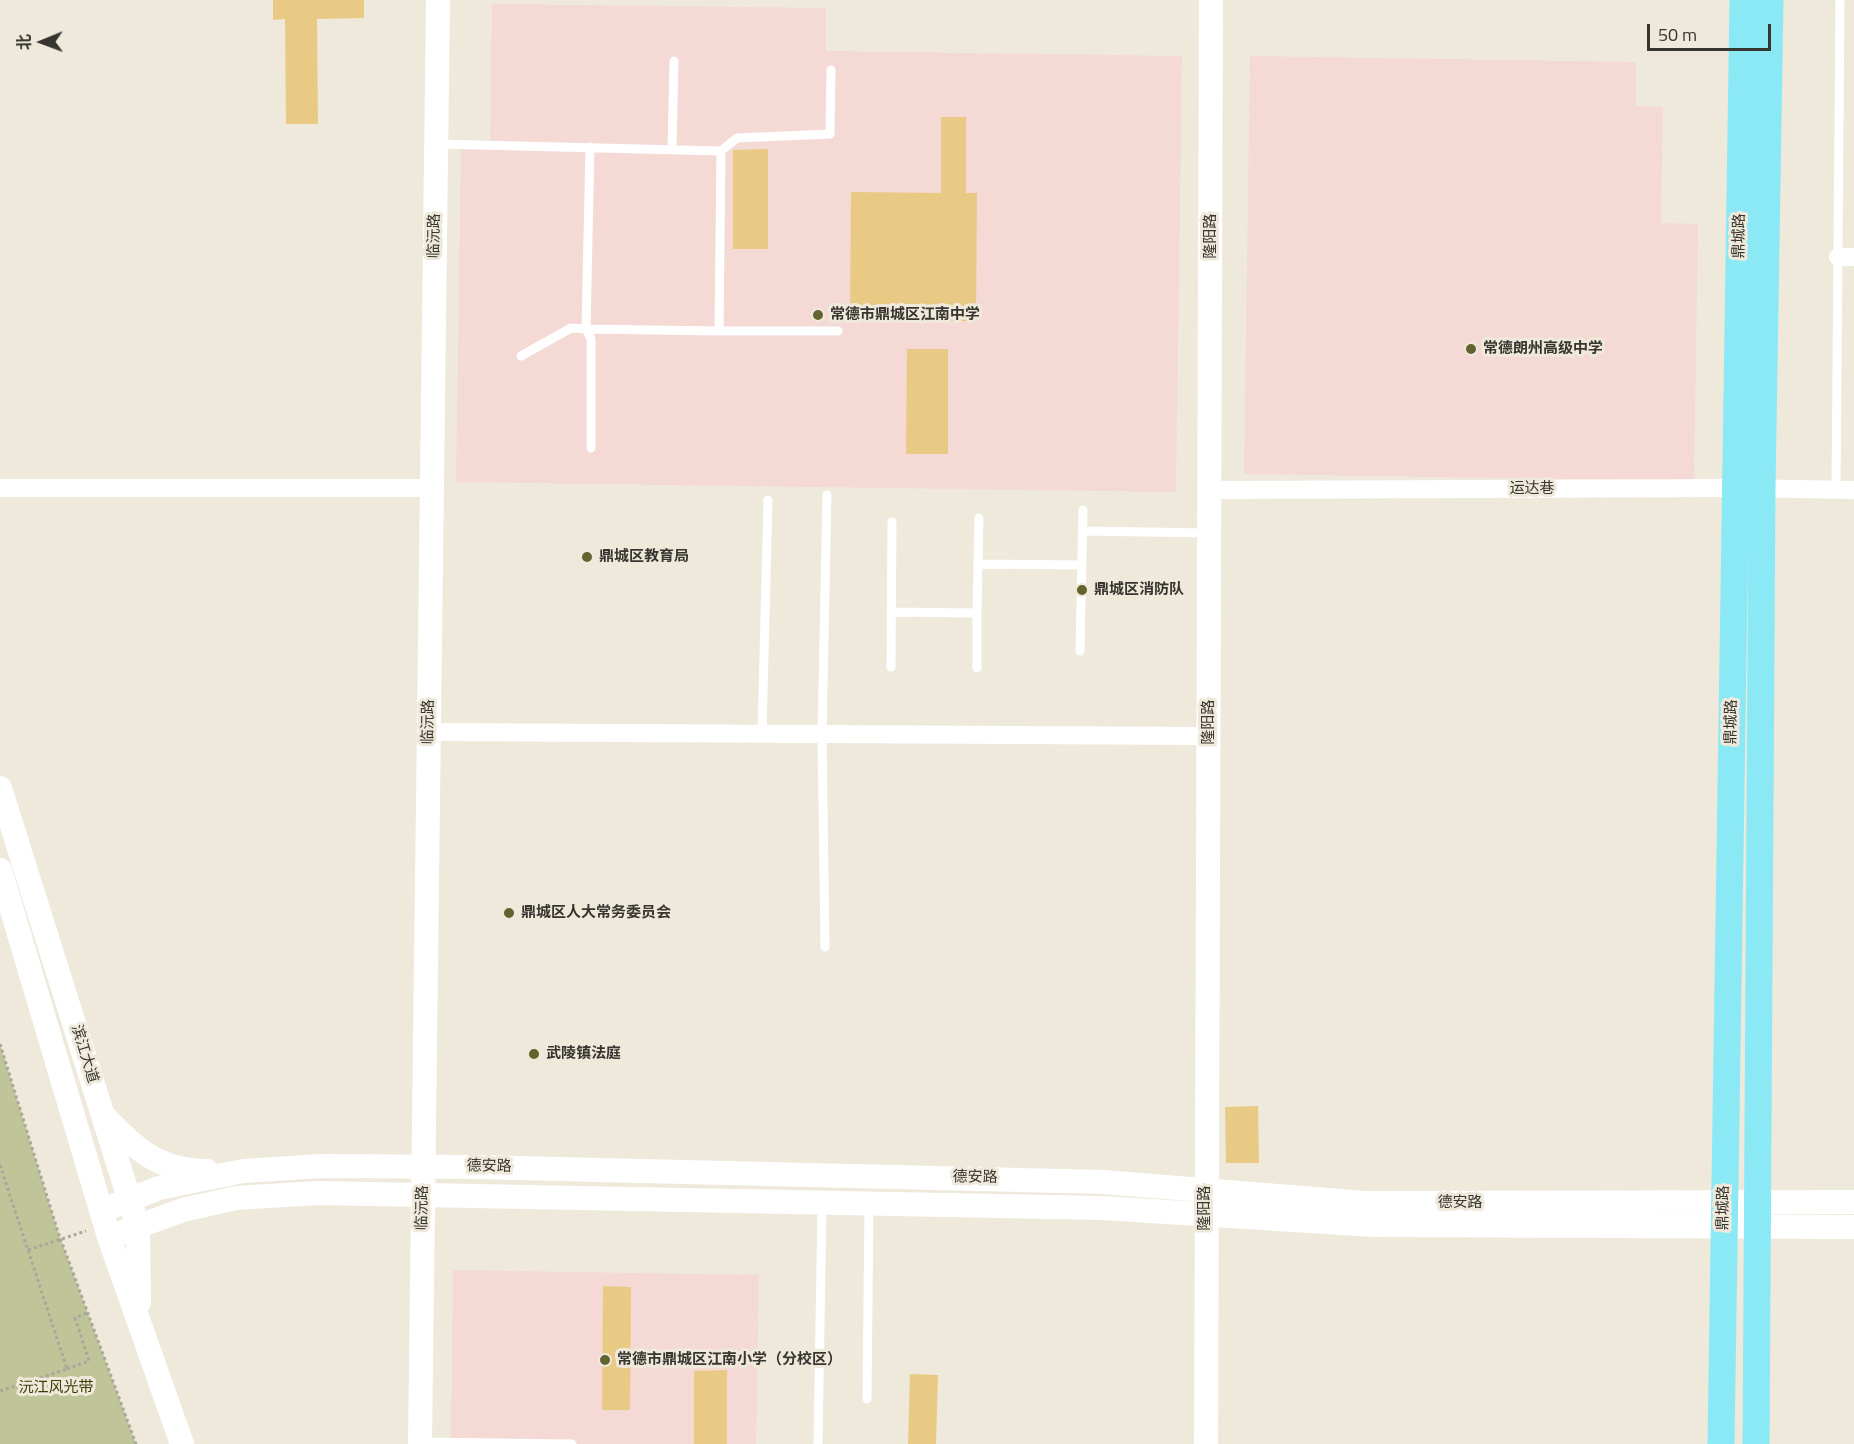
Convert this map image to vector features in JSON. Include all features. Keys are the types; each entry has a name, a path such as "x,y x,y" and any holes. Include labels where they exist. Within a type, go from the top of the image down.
{"main road":[{"name":"鼎城路","path":"1743,0 1757,1214 1756,1444"},
{"name":"鼎城路","path":"1721,1444 1724,1215 1749,489 1770,0"}],"street":[{"name":"临沅路","path":"420,1443 438,0"},
{"name":"隆阳路","path":"1206,1444 1205,1202 1211,490 1211,0"},
{"path":"0,488 432,488"},
{"name":"运达巷","path":"1211,490 1845,490"},
{"path":"429,732 1209,736"},
{"name":"滨江大道","path":"0,788 138,1227 140,1325"},
{"name":"滨江大道","path":"0,870 105,1224 182,1444"},
{"path":"103,1114 128,1142 156,1162 187,1171 243,1171"},
{"name":"德安路","path":"105,1224 129,1198 159,1188 243,1171 322,1166 424,1166 1080,1181 1205,1202"},
{"name":"德安路","path":"105,1224 138,1227 183,1210 236,1198 318,1193 423,1193 1103,1208 1205,1202 1365,1203 1724,1215 1757,1214 1854,1202"},
{"name":"德安路","path":"1757,1214 1854,1227"}],"lane":[{"path":"1840,0 1846,257 1845,490"},
{"path":"672,149 675,61"},
{"path":"436,144 721,151 737,138 830,134 831,70"},
{"path":"590,147 586,329 591,339 591,448"},
{"path":"719,331 721,151"},
{"path":"521,356 571,328 838,331"},
{"path":"825,947 822,734 827,495"},
{"path":"762,734 768,500"},
{"path":"1080,651 1083,510"},
{"path":"977,668 979,518"},
{"path":"891,667 892,522"},
{"path":"1083,531 1210,533"},
{"path":"978,564 1082,565"},
{"path":"891,612 977,613"},
{"path":"818,1444 822,1202"},
{"path":"867,1399 869,1203"},
{"path":"420,1443 572,1444"}],"path":[{"path":"0,1044 58,1232 136,1444"},
{"path":"0,1165 67,1369"},
{"path":"28,1250 105,1224"},
{"path":"0,1391 89,1362 75,1318 87,1313"}],"shaded area":[{"name":"常德市鼎城区江南中学","path":"492,4 826,8 826,51 1182,56 1176,492 456,482 461,148 490,148"},
{"name":"常德朗州高级中学","path":"1250,56 1636,62 1636,106 1663,107 1661,223 1698,224 1694,481 1244,474"},
{"name":"常德市鼎城区江南小学（分校区）","path":"453,1270 759,1275 756,1444 451,1444"}],"green space":[{"name":"沅江风光带","path":"0,1044 58,1232 136,1444 0,1444"}],"building":[{"path":"273,0 364,0 364,18 317,19 318,124 286,124 285,19 273,20"},
{"path":"941,117 966,117 966,193 977,193 976,321 850,321 851,192 941,193"},
{"path":"768,149 768,249 733,249 733,150"},
{"path":"907,349 948,349 948,454 906,454"},
{"path":"1258,1106 1259,1163 1226,1163 1225,1107"},
{"path":"603,1286 631,1287 630,1410 602,1410"},
{"path":"727,1370 727,1444 694,1444 694,1371"},
{"path":"910,1374 938,1375 936,1444 908,1444"}],"place":[{"name":"常德市鼎城区江南中学","path":"818,315"},
{"name":"常德朗州高级中学","path":"1471,349"},
{"name":"鼎城区教育局","path":"587,557"},
{"name":"鼎城区消防队","path":"1082,590"},
{"name":"鼎城区人大常务委员会","path":"509,913"},
{"name":"武陵镇法庭","path":"534,1054"},
{"name":"常德市鼎城区江南小学（分校区）","path":"605,1360"}]}
